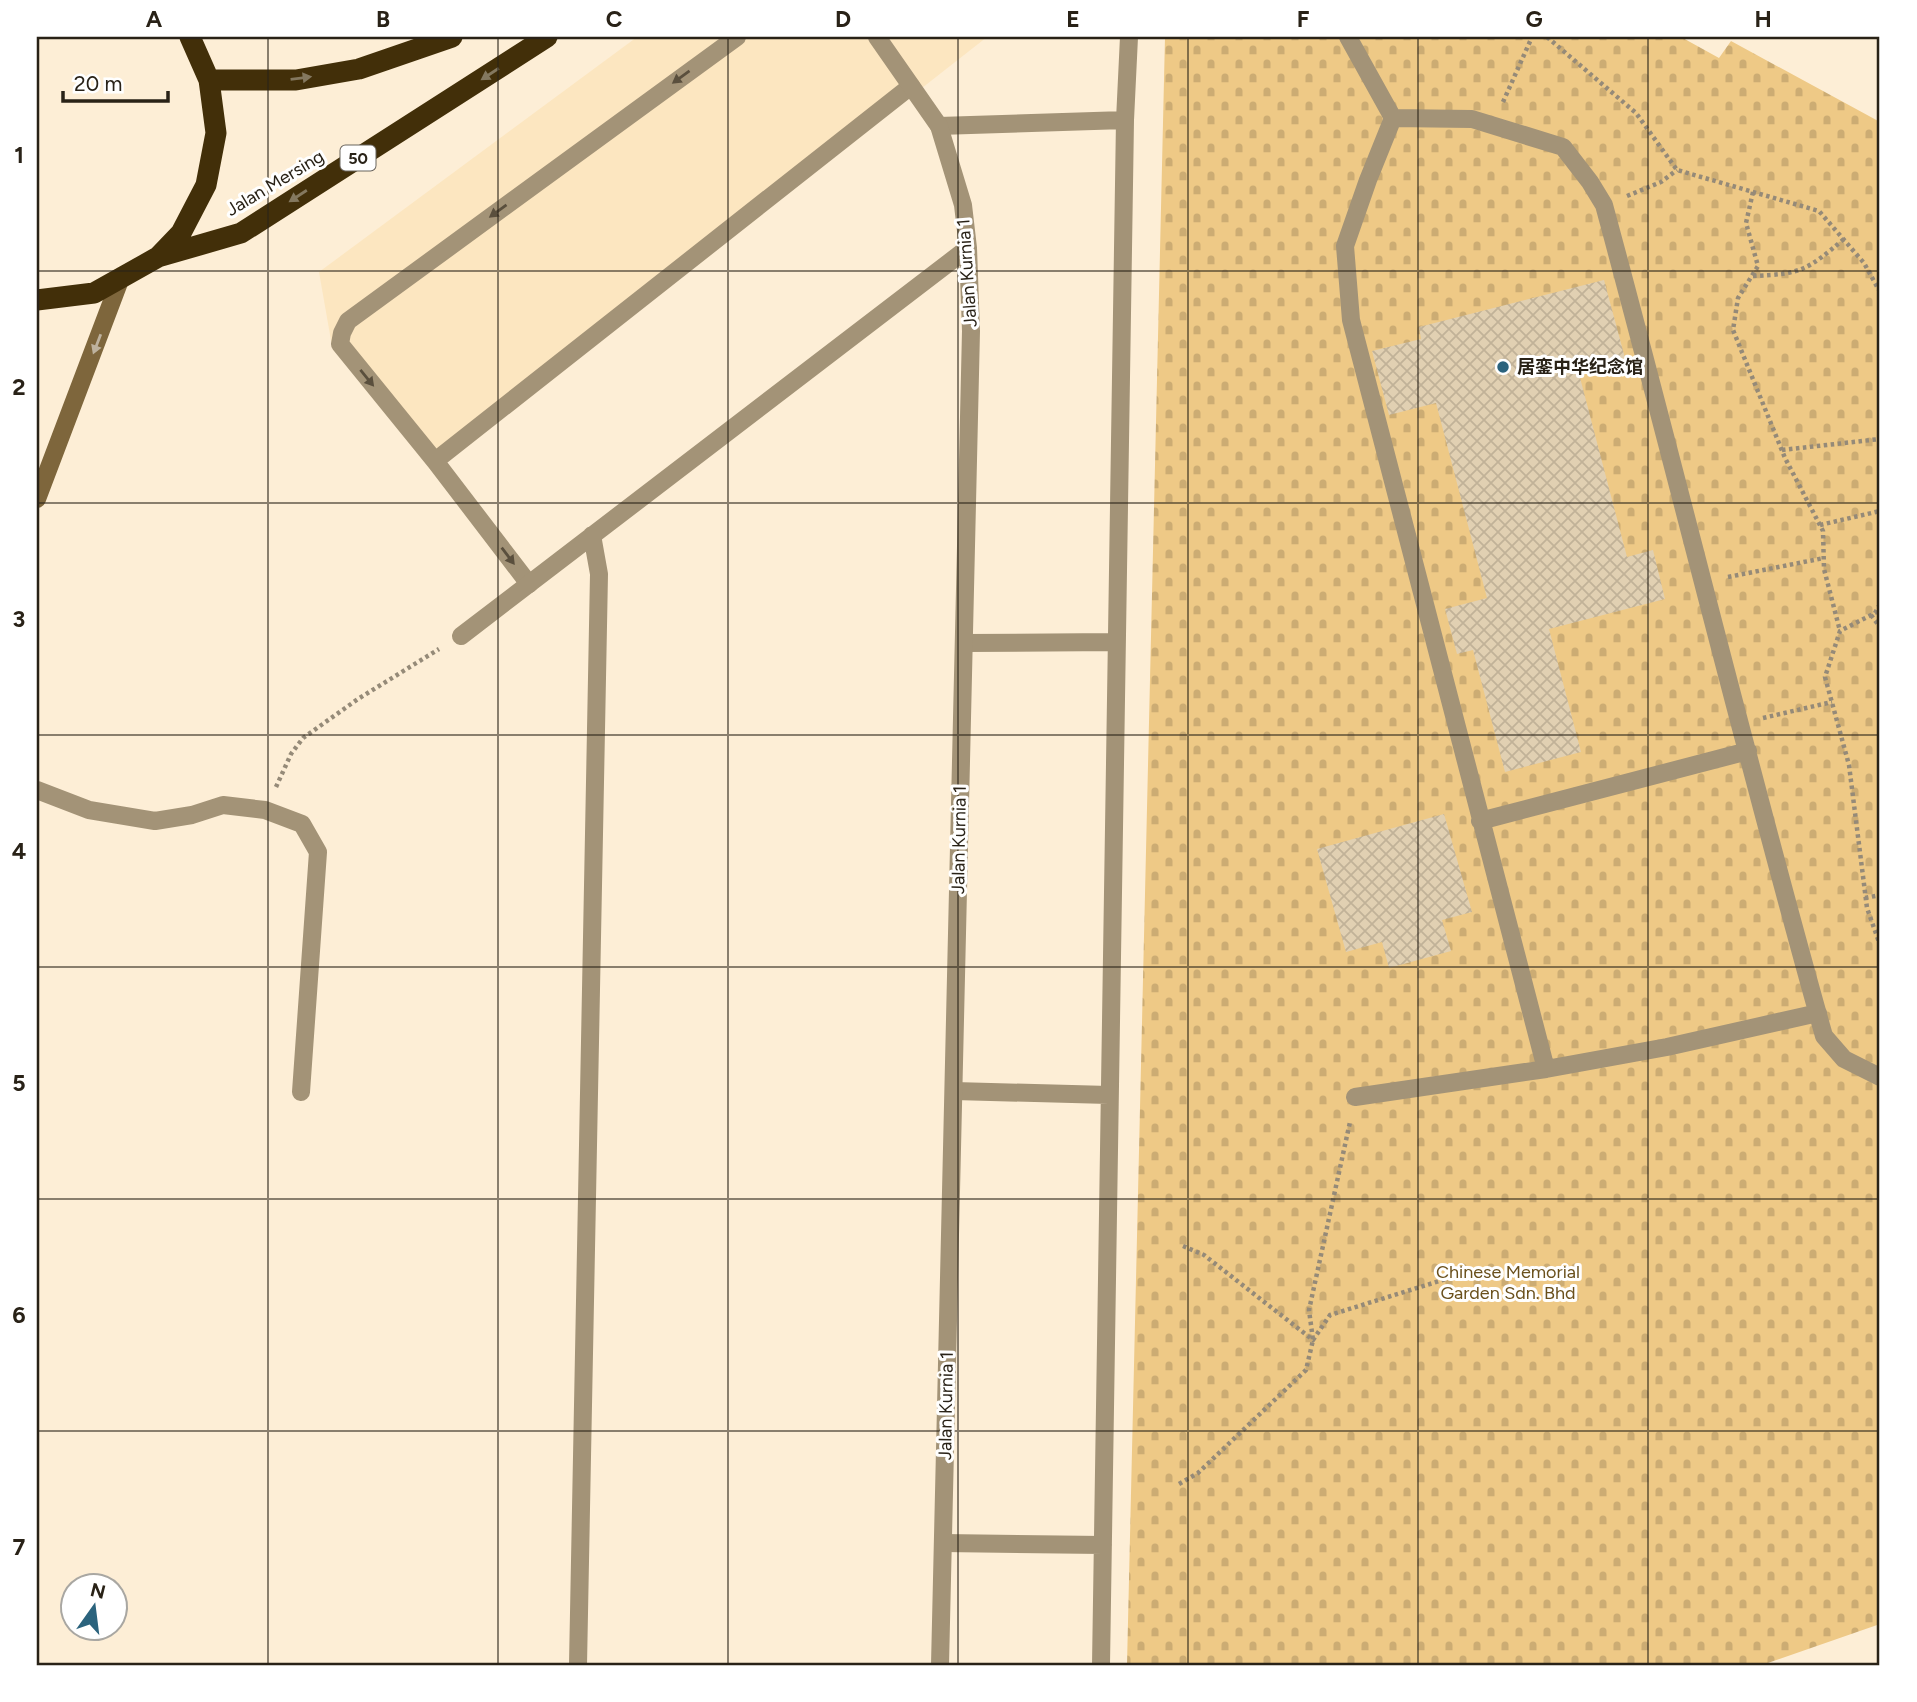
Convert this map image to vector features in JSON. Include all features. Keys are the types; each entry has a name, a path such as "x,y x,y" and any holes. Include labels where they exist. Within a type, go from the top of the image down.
{"highway":[{"name":"50","path":"37,300 94,293 158,257 181,233 206,185 216,133 209,80 190,37"},
{"path":"209,80 296,80 359,69 452,37"},
{"name":"Jalan Mersing","path":"158,257 241,233 547,37"}],"street":[{"path":"529,584 435,461 340,344 342,333 348,321 737,37"},
{"name":"Jalan Kurnia 1","path":"877,37 939,126 963,205 968,248 971,331 940,1665"},
{"path":"1101,1665 1116,642 1125,120 1129,37"},
{"path":"1348,37 1393,118"},
{"path":"435,461 911,86"},
{"path":"1393,118 1472,119 1563,147 1604,205 1738,724 1748,751 1824,1036 1844,1059 1880,1077"},
{"path":"1393,118 1345,246 1351,320 1546,1069"},
{"path":"939,126 1125,120"},
{"path":"461,636 968,248"},
{"path":"38,496 120,280"},
{"path":"37,474 38,496"},
{"path":"578,1665 599,574 592,535"},
{"path":"964,643 1116,642"},
{"path":"1480,821 1748,751"},
{"path":"37,790 89,810 155,821 192,815 223,805 265,810 302,824 318,852 301,1092"},
{"path":"1355,1097 1546,1069 1667,1047 1818,1013"},
{"path":"954,1091 1109,1095"},
{"path":"943,1543 1103,1545"}],"path":[{"path":"1492,126 1532,37"},
{"path":"1547,37 1636,113 1677,170 1819,211 1864,263 1880,292"},
{"path":"1604,205 1661,182 1677,170"},
{"path":"1753,192 1746,223 1758,266 1738,298 1734,330 1782,450 1823,531 1824,569 1840,631 1825,677 1849,765 1866,898 1880,945"},
{"path":"1752,276 1786,274 1812,266 1844,239"},
{"path":"1782,450 1880,439"},
{"path":"1820,525 1880,512"},
{"path":"1703,582 1824,558"},
{"path":"1840,631 1875,613 1880,604"},
{"path":"1871,615 1880,627"},
{"path":"265,810 291,754 303,738 358,699 461,636"},
{"path":"1738,724 1832,702"},
{"path":"1866,898 1880,895"},
{"path":"1179,1484 1198,1474 1306,1370 1313,1339 1309,1310 1355,1097"},
{"path":"1183,1246 1204,1255 1313,1339"},
{"path":"1313,1339 1329,1315 1462,1274"}],"shaded area":[{"path":"637,37 987,37 434,471 332,346 319,272"}],"green space":[{"name":"Chinese Memorial Garden Sdn. Bhd","path":"1165,37 1681,37 1719,58 1731,41 1880,122 1880,1624 1762,1665 1127,1665"}],"building":[{"path":"1604,280 1625,358 1578,370 1627,557 1653,550 1665,599 1549,629 1581,752 1505,772 1473,650 1457,654 1445,609 1487,598 1436,403 1389,415 1372,351 1421,339 1419,327"},
{"path":"1444,814 1472,912 1442,920 1451,951 1389,968 1382,942 1346,952 1317,849"}],"place":[{"name":"居銮中华纪念馆","path":"1503,367"}]}
